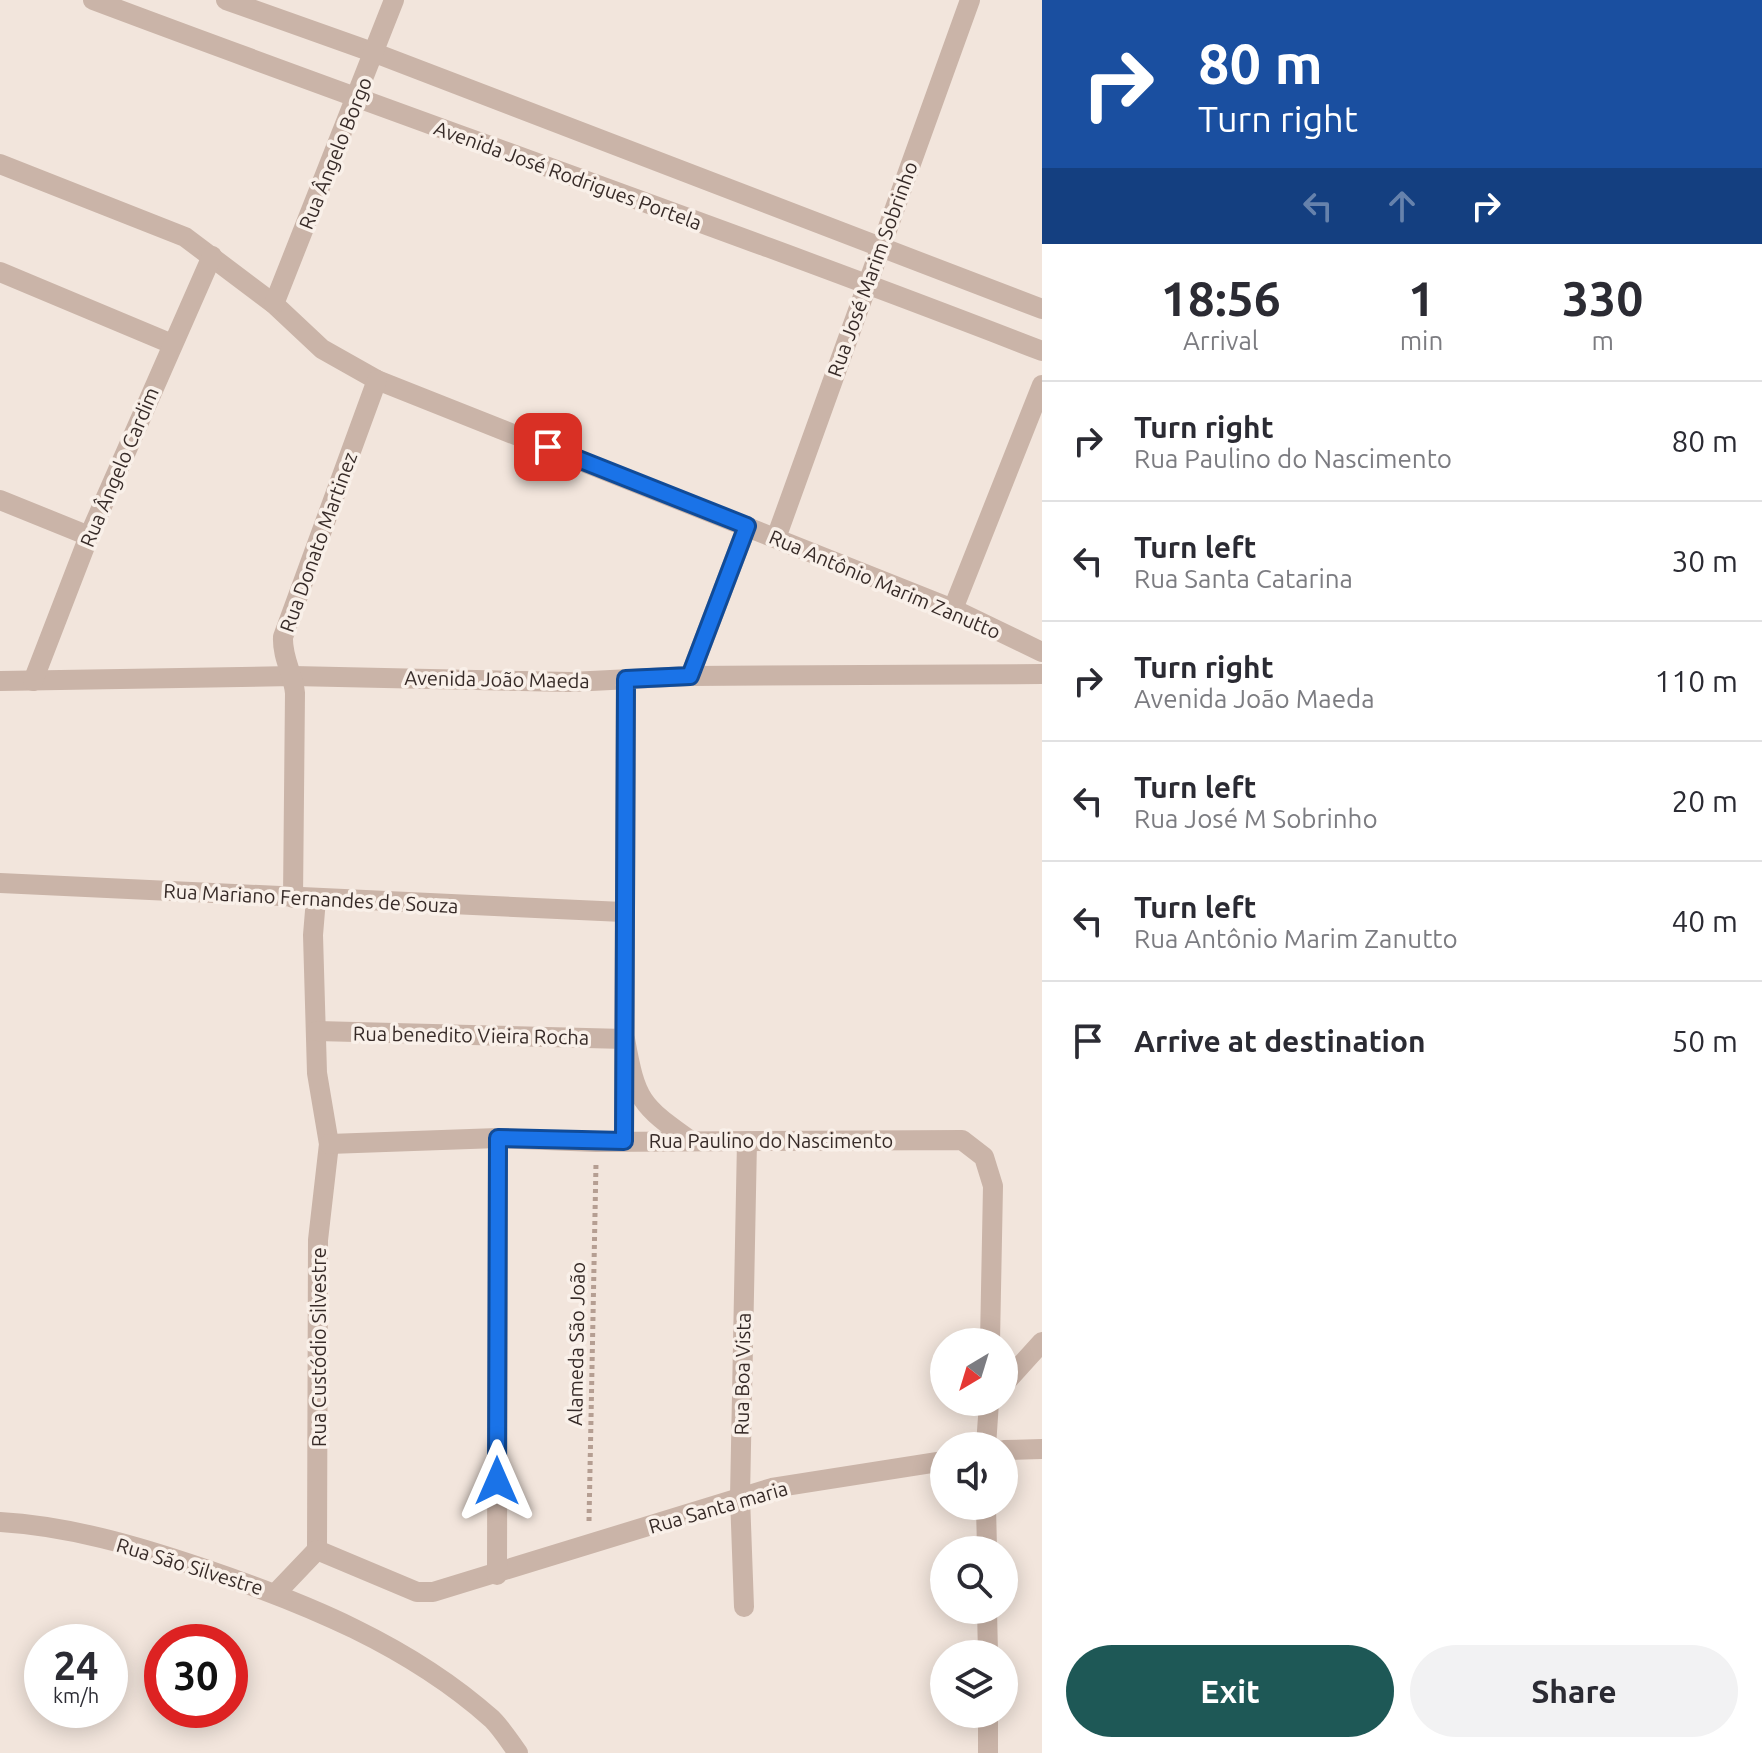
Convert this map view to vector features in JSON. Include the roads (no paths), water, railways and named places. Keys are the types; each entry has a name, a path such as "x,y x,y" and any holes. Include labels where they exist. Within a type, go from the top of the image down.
{"street":[{"name":"Avenida José Rodrigues Portela","path":"93,0 357,100 866,283 1042,351"},
{"name":"Avenida José Rodrigues Portela","path":"226,0 375,53 1042,309"},
{"name":"Rua Ângelo Borgo","path":"274,304 394,0"},
{"name":"Rua José Marim Sobrinho","path":"776,538 970,0"},
{"name":"Rua Antônio Marim Zanutto","path":"0,164 175,231 274,304 322,349 377,380 953,609 1042,652"},
{"name":"Rua Ângelo Cardim","path":"33,681 89,536 212,256"},
{"path":"0,272 172,344"},
{"name":"Rua Donato Martinez","path":"293,898 293,676 282,650 286,625 377,380"},
{"path":"953,609 1042,385"},
{"path":"0,500 89,536"},
{"path":"690,676 747,526"},
{"name":"Avenida João Maeda","path":"0,681 293,676 571,682 690,676 1042,674"},
{"path":"624,1141 626,679"},
{"name":"Rua Mariano Fernandes de Souza","path":"0,883 623,912"},
{"path":"316,899 313,935 318,1082 329,1144"},
{"name":"Rua benedito Vieira Rocha","path":"317,1031 625,1039"},
{"path":"625,1039 633,1083 640,1098 652,1113 691,1141"},
{"path":"317,1550 417,1592 433,1592 497,1575 498,1138"},
{"name":"Rua Paulino do Nascimento","path":"329,1144 498,1138 596,1142 962,1140 984,1157 993,1186 990,1328"},
{"name":"Rua Boa Vista","path":"744,1607 740,1497 747,1141"},
{"name":"Rua Custódio Silvestre","path":"317,1550 318,1240 329,1144"},
{"path":"1018,1369 1042,1342"},
{"path":"1018,1450 1042,1449"},
{"name":"Rua Santa maria","path":"497,1575 772,1488 930,1463"},
{"name":"Rua São Silvestre","path":"0,1522 80,1533 166,1556 276,1593 317,1550"},
{"path":"276,1593 369,1635 418,1664 494,1721 518,1753"},
{"path":"988,1728 988,1753"}]}
